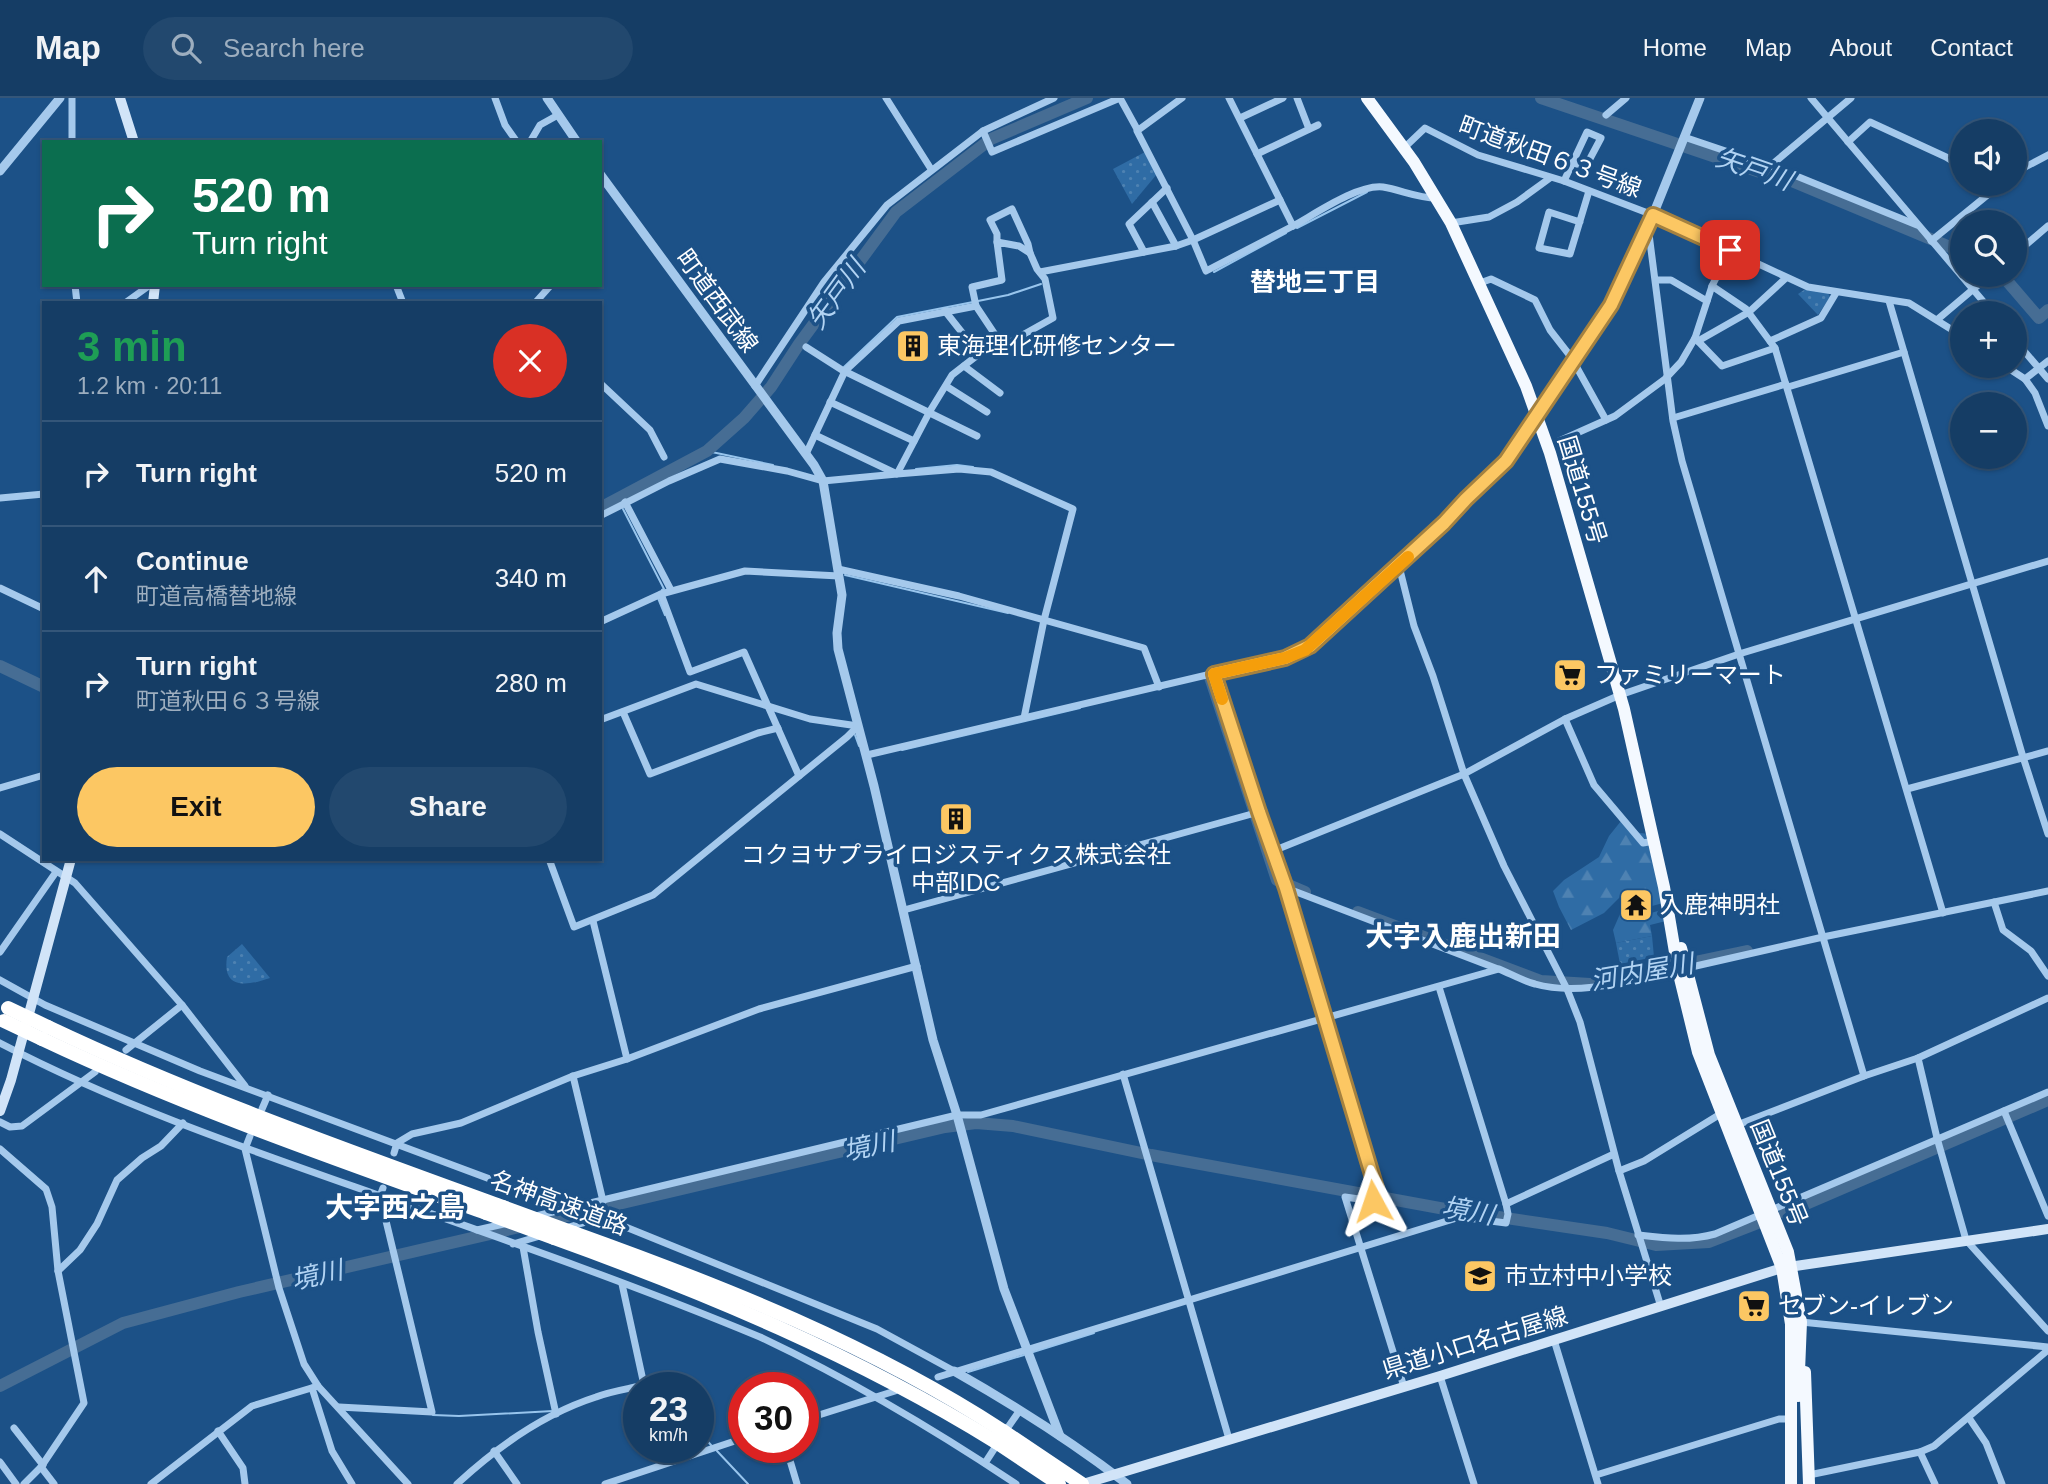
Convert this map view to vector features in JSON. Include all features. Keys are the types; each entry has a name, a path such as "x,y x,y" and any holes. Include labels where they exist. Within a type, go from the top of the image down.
{"highway":[{"name":"国道155号","path":"1367,98 1438,198 1480,284 1537,415 1620,695 1676,938 1698,1052 1766,1212"},
{"name":"国道155号","path":"1682,969 1709,1055 1787,1267 1801,1322 1791,1484"},
{"name":"名神高速道路","path":"3,1013 168,1095 267,1135 554,1238 732,1292 816,1337 900,1387 999,1437 1082,1484"},
{"name":"名神高速道路","path":"45,1033 261,1118 574,1233 680,1278"},
{"name":"国道155号","path":"1787,1267 1791,1324 1791,1484"},
{"path":"1801,1340 1807,1382 1809,1479"},
{"name":"名神高速道路","path":"999,1437 1025,1461 1059,1484"},
{"path":"1025,1461 1048,1484"}],"main road":[{"path":"120,98 133,140"},
{"path":"0,1111 33,998 61,875 70,861"},
{"name":"県道小口名古屋線","path":"1082,1484 1787,1267 2048,1229"}],"street":[{"path":"0,171 60,98"},
{"path":"72,98 72,140"},
{"path":"495,98 505,125 516,140"},
{"path":"547,98 576,140"},
{"path":"886,98 932,169"},
{"path":"758,390 820,289 887,205 983,131 1054,98"},
{"path":"983,131 992,152 1120,98 1193,240 1206,271 1374,186 1423,198 1438,198"},
{"path":"1137,129 1182,98"},
{"path":"1229,98 1293,226"},
{"path":"1240,118 1283,98"},
{"path":"1297,98 1308,129"},
{"path":"1606,115 1626,98"},
{"path":"867,755 1285,658 1305,650 1399,566 1500,467 1611,305 1653,215 1700,98"},
{"path":"1811,98 1982,301"},
{"path":"1769,167 1851,98"},
{"path":"531,140 540,125 558,115"},
{"path":"1848,142 1870,122 1950,160"},
{"path":"1257,154 1318,125"},
{"name":"町道秋田６３号線","path":"1404,148 1425,128 1478,155 1564,181 1653,215 1808,287 1909,303 1950,327"},
{"path":"1564,181 1587,132 1601,138 1585,168 1573,162"},
{"path":"1684,137 1917,225"},
{"path":"2027,166 2048,155"},
{"name":"町道西武線","path":"602,177 805,452 823,481"},
{"path":"1451,223 1489,217 1517,202 1550,178"},
{"path":"1144,252 1129,224 1167,188"},
{"path":"1580,222 1549,212 1539,248 1570,254 1580,222 1589,191"},
{"path":"1931,241 1984,196"},
{"path":"1042,272 1176,246 1280,200"},
{"path":"1152,202 1176,246"},
{"path":"1012,209 1029,251 1045,279 1054,318 1003,346 976,306 972,287 1002,280 997,240 990,220 1012,209"},
{"path":"2027,244 2048,226"},
{"path":"1646,229 1656,280 1673,419 1682,461 1864,1076"},
{"path":"997,240 1029,251"},
{"path":"1559,441 1615,416 1668,375 1686,355 1696,339 1712,286 1730,250"},
{"path":"1696,339 1749,312 1786,278"},
{"path":"1480,284 1491,279 1535,300 1550,330 1574,362 1606,420"},
{"path":"1656,280 1671,280 1707,301"},
{"path":"1712,286 1749,312 1773,344 1800,426 1943,913"},
{"path":"128,301 149,287"},
{"path":"537,301 549,287"},
{"path":"1938,319 1975,287"},
{"path":"1696,339 1722,366 1773,344 1821,318 1836,292"},
{"path":"1889,301 2048,834"},
{"path":"805,452 816,435 843,371 899,321 976,306"},
{"path":"945,311 979,354"},
{"path":"897,474 952,375 1000,342"},
{"path":"806,347 843,371 977,436"},
{"path":"1673,419 1904,352"},
{"path":"2027,354 2048,379"},
{"path":"2048,360 2025,379 2035,393 2048,426"},
{"path":"964,366 1000,393"},
{"path":"602,385 650,430 664,457"},
{"path":"946,386 987,412"},
{"path":"830,402 914,441"},
{"path":"816,435 897,474"},
{"path":"602,515 720,459 787,471 823,481 959,469 990,472 1073,509 1044,620 1024,718"},
{"path":"823,481 842,596 837,633 838,649 867,755 933,1040 957,1115 1004,1289 1060,1436"},
{"path":"0,498 42,494"},
{"path":"625,502 671,590"},
{"path":"1273,851 1464,774 1565,719 1620,695 1739,654 2048,561"},
{"path":"1399,566 1414,626 1464,774 1504,866 1567,989 1580,1022 1614,1154 1661,1307"},
{"path":"602,620 671,590 745,571 839,572 959,596 1144,648 1159,687"},
{"path":"0,588 42,608"},
{"path":"661,594 690,672 744,652 799,776"},
{"path":"1214,674 1286,888 1376,1188 1373,1201 1345,1197 1404,1387"},
{"path":"602,719 696,684 810,719 858,726"},
{"path":"623,712 650,774 778,728"},
{"path":"1565,719 1594,785 1643,843 1654,841"},
{"path":"550,861 574,927 653,895 858,726"},
{"path":"1907,789 2048,751"},
{"path":"0,788 42,776"},
{"path":"904,909 1259,812"},
{"path":"0,834 75,883 182,1005 246,1086"},
{"path":"0,952 61,875"},
{"path":"1286,888 1535,984 1567,989 1591,987 1682,969 2048,891"},
{"path":"1994,902 2003,930 2032,951 2048,976"},
{"path":"593,921 627,1059"},
{"path":"394,1153 397,1143 412,1134 461,1123 573,1076 627,1059 760,1009 917,965"},
{"path":"477,1230 957,1115 981,1115 1499,969"},
{"path":"0,980 33,998 200,1071 601,1217 877,1329 1020,1410 1127,1484"},
{"path":"938,1377 1460,1217 1506,1223 1506,1204 1439,987"},
{"path":"1736,1125 1918,1058 2048,998"},
{"path":"125,1050 182,1005"},
{"path":"0,1043 81,1083 245,1149 381,1192 760,1337 876,1398 1016,1484"},
{"path":"1918,1058 1966,1240 2048,1331"},
{"path":"0,1122 10,1127 22,1126 95,1072"},
{"path":"1123,1074 1228,1439"},
{"path":"573,1076 603,1201"},
{"path":"1638,1235 1677,1240 1700,1238 2048,1092"},
{"path":"262,1109 268,1095"},
{"path":"2004,1111 2048,1216"},
{"path":"1619,1171 1644,1161 1722,1113"},
{"path":"58,1271 80,1250 97,1224 117,1180 142,1158 161,1146 183,1123"},
{"path":"250,1136 245,1149 276,1278 304,1364 315,1387 332,1451 352,1484"},
{"path":"0,1149 46,1189 52,1207 58,1271 84,1403 42,1466 24,1484"},
{"path":"1506,1204 1614,1154"},
{"path":"338,1407 432,1412 392,1249 381,1192"},
{"path":"511,1243 601,1217"},
{"path":"523,1248 556,1413"},
{"path":"457,1484 494,1451 556,1413 596,1396 644,1385 622,1284"},
{"path":"1801,1322 2048,1348"},
{"path":"1554,1340 1598,1484"},
{"path":"1809,1479 1920,1452 1934,1446 2048,1348"},
{"path":"1440,1376 1474,1484"},
{"path":"315,1387 338,1407 408,1484"},
{"path":"151,1484 252,1406 315,1387"},
{"path":"819,1415 895,1391"},
{"path":"985,1463 1020,1410"},
{"path":"1969,1418 1986,1443 2002,1484"},
{"path":"1596,1475 1779,1419 1790,1419"},
{"path":"14,1428 54,1484"},
{"path":"218,1431 243,1468 245,1484"},
{"path":"605,1484 728,1443"},
{"path":"494,1451 517,1484"},
{"path":"1920,1452 1935,1484"},
{"path":"0,1462 16,1484"},
{"path":"791,1463 797,1484"}],"green space":[{"path":"1145,152 1157,174 1132,204 1113,169"},
{"path":"1807,288 1828,293 1830,297 1818,315 1798,294"},
{"path":"1621,821 1633,832 1648,834 1663,903 1652,906 1647,890 1637,893 1626,891 1604,913 1571,930 1553,891 1564,880 1599,857 1609,836"},
{"path":"1664,909 1666,921 1650,925 1652,936 1616,943 1613,930 1620,914 1629,920"},
{"path":"1652,936 1654,957 1620,964 1616,943"},
{"path":"242,944 270,978 245,984 232,980 226,968 227,957"}],"waterway":[{"name":"矢戸川","path":"602,507 707,451 744,418 771,387 799,344 896,212 991,139 1087,98"},
{"name":"矢戸川","path":"1541,98 1760,172 1775,174 1950,247"},
{"path":"1297,228 1367,192"},
{"path":"1214,272 1286,233"},
{"path":"978,301 1041,284"},
{"name":"矢戸川","path":"2012,287 2039,318 2048,310"},
{"path":"844,367 897,317 973,302"},
{"path":"707,451 773,465"},
{"path":"916,469 957,465 973,467"},
{"name":"矢戸川","path":"617,498 620,504"},
{"path":"623,509 664,589 662,590"},
{"path":"845,575 1008,613"},
{"path":"658,598 665,615"},
{"name":"矢戸川","path":"0,666 42,686"},
{"name":"河内屋川","path":"1210,677 1277,880 1305,892"},
{"path":"902,750 1080,708"},
{"path":"855,735 859,746"},
{"name":"河内屋川","path":"1358,912 1541,981 1590,984 1747,951"},
{"name":"境川","path":"1785,1213 2048,1100"},
{"name":"境川","path":"542,1222 945,1127 976,1123 1013,1126 1151,1155 1445,1209 1607,1233 1656,1245 1709,1242 1758,1223"},
{"name":"境川","path":"0,1386 123,1323 239,1292 524,1226"},
{"path":"1033,1352 1094,1333"},
{"path":"968,1372 1024,1355"},
{"path":"433,1415 553,1411"},
{"path":"717,1451 748,1484"}],"slow traffic":[{"path":"1222,699 1214,674 1285,658 1305,650 1408,557"}],"place":[{"name":"東海理化研修センター","path":"913,346"},
{"name":"ファミリーマート","path":"1570,675"},
{"name":"コクヨサプライロジスティクス株式会社 中部IDC","path":"956,819"},
{"name":"入鹿神明社","path":"1636,905"},
{"name":"市立村中小学校","path":"1480,1276"},
{"name":"セブン-イレブン","path":"1754,1306"}],"district":[{"name":"替地三丁目","path":"1315,282"},
{"name":"大字入鹿出新田","path":"1463,936"},
{"name":"大字西之島","path":"395,1207"}],"route":[{"path":"1373,1201 1376,1188 1286,888 1214,674 1285,658 1310,646 1444,523 1479,485 1506,461 1611,305 1653,215 1730,250"}]}
